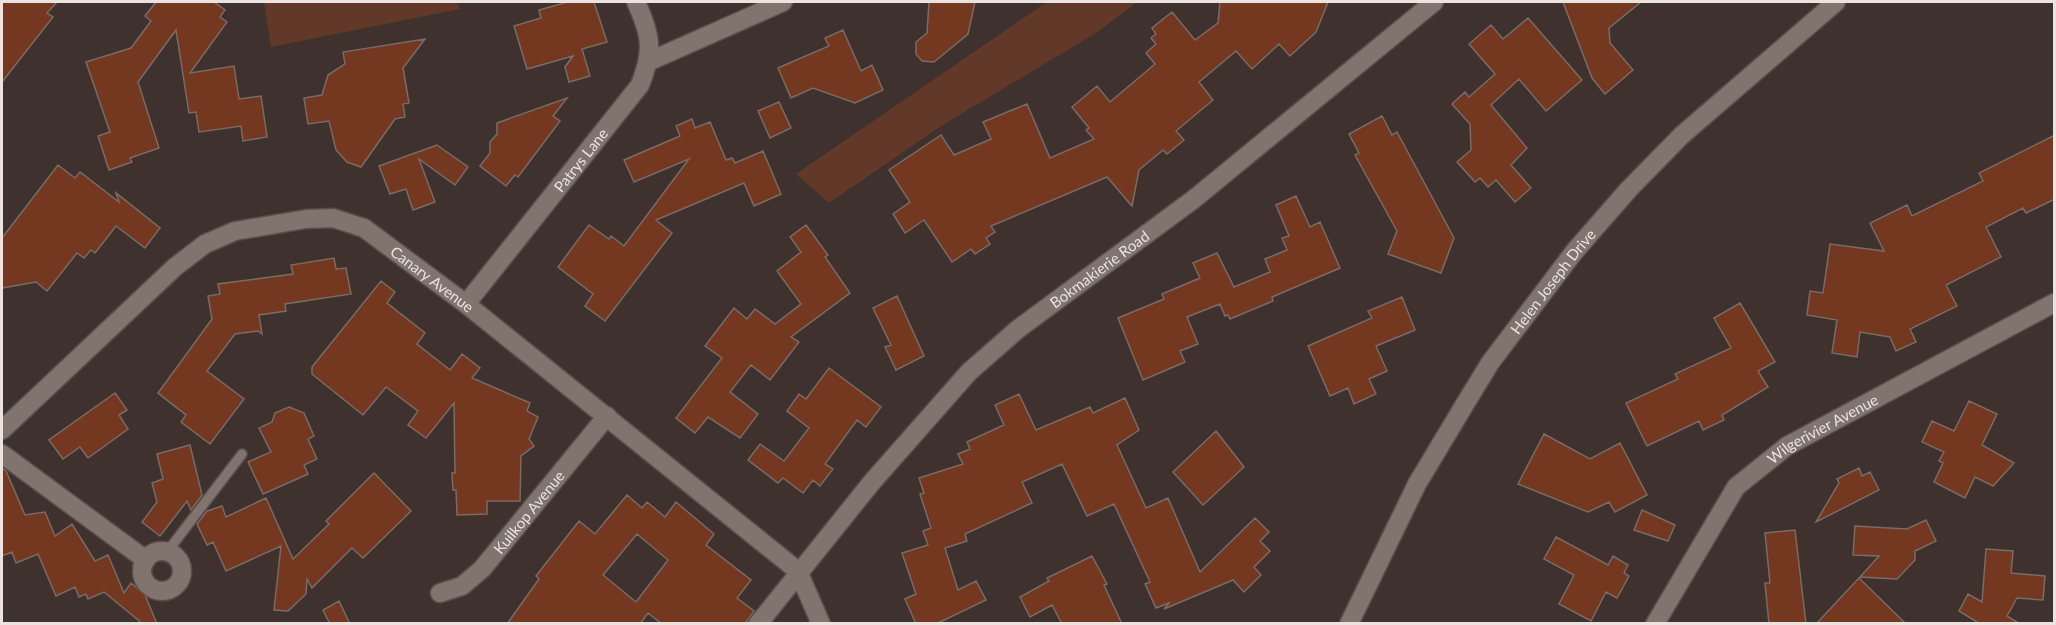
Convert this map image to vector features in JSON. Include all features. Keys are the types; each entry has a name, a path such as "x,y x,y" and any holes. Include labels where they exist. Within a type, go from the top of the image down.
{"street":[{"path":"636,2 649,40 650,61 783,2"},
{"name":"Bokmakierie Road","path":"758,624 798,571 928,416 969,372 1027,322 1194,199 1434,2"},
{"name":"Helen Joseph Drive","path":"1349,624 1417,484 1464,404 1490,363 1574,252 1629,189 1682,135 1836,2"},
{"name":"Patrys Lane","path":"466,304 625,106 640,84 650,61"},
{"name":"Canary Avenue","path":"2,430 175,267 205,244 235,231 306,219 333,218 350,222 384,242 466,304 798,571 821,624"},
{"name":"Wilgerivier Avenue","path":"1655,624 1736,487 1760,466 1787,446 2055,303"},
{"name":"Kuilkop Avenue","path":"440,592 462,586 482,570 607,416"},
{"path":"2,454 146,560"},
{"path":"159,551 167,552 175,556 183,571 178,584 172,588 159,590 146,582 143,567 146,560 159,551"}],"lane":[{"path":"167,552 242,454"}],"shaded area":[{"path":"264,2 457,2 460,9 271,47"},
{"path":"1047,2 1137,2 1096,33 941,126 829,203 796,174"}],"building":[{"path":"2,2 57,2 47,13 53,17 2,82"},
{"path":"156,2 214,2 225,10 220,17 227,22 190,73 234,66 239,99 261,96 267,137 243,141 241,126 199,132 196,112 189,113 176,30 138,82 159,148 130,158 132,162 109,170 98,136 110,132 86,62 131,48 151,21 145,16"},
{"path":"568,2 594,2 607,42 582,49 590,76 569,82 565,67 573,56 527,69 514,26 541,18 539,10"},
{"path":"929,2 975,2 968,34 934,62 922,61 916,54 916,42 927,33"},
{"path":"1220,2 1328,2 1316,32 1290,56 1279,44 1252,69 1236,51 1199,82 1213,100 1176,131 1184,140 1167,154 1163,150 1139,170 1132,206 1107,177 991,226 995,232 986,238 990,244 975,254 971,249 952,262 924,220 905,233 893,214 910,202 889,170 941,135 954,155 991,139 983,122 1027,104 1050,158 1094,139 1086,130 1089,128 1072,107 1097,86 1110,102 1155,64 1146,53 1156,44 1151,38 1156,34 1152,28 1172,12 1195,40 1218,23"},
{"path":"1563,2 1641,2 1609,28 1610,43 1633,70 1605,94 1592,78"},
{"path":"1528,18 1582,80 1546,111 1519,79 1491,105 1527,148 1511,165 1531,188 1515,202 1496,180 1488,187 1480,178 1475,182 1457,162 1471,150 1470,124 1452,104 1465,92 1469,97 1495,74 1469,44 1491,25 1503,39"},
{"path":"843,30 861,71 872,65 883,90 855,103 813,88 791,98 778,68 829,46 825,38"},
{"path":"425,39 403,68 409,103 403,104 405,117 395,119 361,167 347,162 336,150 329,121 308,124 304,98 322,95 328,75 345,64 343,52"},
{"path":"567,98 553,116 560,121 518,177 515,175 506,186 480,166 490,153 490,142 497,134 497,123"},
{"path":"779,102 791,128 770,138 758,111"},
{"path":"1382,116 1392,135 1397,132 1454,238 1441,273 1388,254 1397,231 1355,155 1359,153 1349,134"},
{"path":"692,119 695,128 710,122 726,160 732,158 735,163 763,151 781,194 754,206 744,183 656,220 672,233 605,321 585,306 593,294 558,267 589,225 609,239 611,236 624,246 689,159 634,182 624,160 680,136 676,126"},
{"path":"2055,135 2055,199 2026,213 2023,208 1986,227 2001,257 1946,285 1957,306 1910,329 1916,342 1896,351 1890,337 1860,332 1857,357 1832,353 1837,320 1807,315 1810,291 1823,293 1830,244 1884,251 1870,223 1907,205 1912,216 1983,181 1979,173"},
{"path":"437,145 468,167 455,185 419,159 435,202 413,210 406,189 390,194 379,166"},
{"path":"58,165 75,178 80,172 119,202 116,193 160,228 145,248 116,226 95,253 91,250 84,258 77,253 47,291 36,282 2,288 2,238"},
{"path":"1296,196 1310,227 1320,222 1340,268 1272,297 1273,301 1230,319 1228,315 1225,316 1220,304 1187,317 1198,344 1180,351 1185,362 1143,380 1118,318 1164,299 1162,294 1200,278 1193,263 1217,253 1234,287 1270,272 1265,259 1287,250 1282,238 1289,236 1276,205"},
{"path":"806,225 828,255 825,257 850,293 791,337 799,342 770,380 751,365 730,392 758,414 740,438 708,417 695,433 676,418 722,358 705,346 734,308 747,319 755,309 775,324 801,304 777,271 801,252 790,237"},
{"path":"334,258 336,269 346,268 351,294 285,304 286,311 259,315 262,334 258,331 235,334 207,371 244,399 210,444 181,422 186,415 158,393 212,319 208,296 220,294 218,284 293,274 291,265"},
{"path":"381,281 395,292 387,303 425,333 417,344 450,370 462,354 480,368 472,378 530,403 527,411 538,417 529,439 534,446 521,456 520,501 487,501 487,514 457,515 456,490 453,490 452,473 455,473 454,403 426,438 408,425 418,411 386,387 363,415 312,374 312,367"},
{"path":"897,296 924,356 896,370 885,347 891,345 873,308"},
{"path":"1402,297 1415,330 1376,346 1387,371 1369,379 1376,394 1354,404 1348,388 1330,396 1308,346 1372,318 1368,311"},
{"path":"1740,303 1775,362 1758,371 1768,387 1722,415 1724,420 1703,430 1699,421 1647,446 1626,403 1678,379 1675,374 1731,348 1714,318"},
{"path":"829,368 881,407 866,427 857,420 825,464 833,469 820,486 813,480 803,493 783,478 778,483 748,460 760,444 784,461 809,428 787,411 799,394 806,399"},
{"path":"115,393 127,410 119,415 128,429 88,458 80,447 63,459 49,440"},
{"path":"1019,394 1036,430 1090,407 1093,413 1125,398 1139,430 1117,445 1146,508 1168,498 1200,572 1255,518 1269,532 1260,541 1270,551 1254,567 1261,575 1244,592 1233,580 1164,609 1169,603 1156,608 1145,584 1150,582 1114,504 1087,516 1062,464 1022,482 1032,503 965,534 967,541 945,548 958,590 976,581 986,600 936,624 916,624 905,599 916,594 902,553 928,545 923,531 931,528 920,494 924,493 919,478 963,464 958,454 970,449 967,442 1004,425 995,405"},
{"path":"1969,401 1997,414 1982,445 2014,463 1993,486 1975,477 1965,498 1934,482 1943,463 1939,461 1944,452 1922,442 1932,421 1954,431"},
{"path":"289,407 304,413 314,436 308,439 317,459 304,465 308,474 263,494 248,462 271,452 259,428 272,422 275,413"},
{"path":"1216,431 1244,467 1203,505 1173,472"},
{"path":"1544,434 1590,459 1620,443 1647,495 1615,512 1609,502 1588,512 1518,484"},
{"path":"190,445 202,495 191,510 187,501 160,536 142,522 157,502 152,483 163,479 157,454"},
{"path":"2,468 6,471 25,515 45,512 55,536 72,524 95,561 108,555 124,593 131,583 145,595 157,624 143,624 104,592 88,599 86,594 79,597 75,587 56,596 38,554 16,563 12,552 2,556"},
{"path":"1859,468 1862,476 1870,472 1879,490 1816,522 1839,483 1837,479"},
{"path":"374,473 411,511 363,558 352,548 312,588 307,579 306,594 288,611 274,610 281,546 226,571 213,542 207,545 197,524 207,511 222,506 226,517 266,498 293,559 329,524 326,521"},
{"path":"627,495 642,508 647,502 665,517 676,502 714,534 706,545 751,580 737,598 754,611 745,624 662,624 648,613 640,624 507,624 539,579 536,576 579,521 595,534","holes":["637,534 668,560 636,602 603,575"]},
{"path":"1642,510 1675,525 1668,541 1634,530"},
{"path":"1926,520 1936,541 1915,551 1915,560 1897,579 1860,577 1879,556 1853,555 1855,526 1907,529"},
{"path":"1795,530 1806,624 1769,624 1765,583 1770,583 1765,533"},
{"path":"1556,537 1608,565 1613,556 1628,565 1624,573 1629,576 1617,598 1606,592 1591,621 1559,604 1574,575 1544,559"},
{"path":"1986,549 2013,551 2011,573 2045,576 2043,600 2017,598 2007,616 2020,624 1980,624 1959,611 1968,594 1982,602"},
{"path":"1092,556 1107,584 1104,585 1122,624 1062,624 1052,605 1030,617 1020,597 1049,581 1047,578"},
{"path":"1859,578 1906,624 1816,624"},
{"path":"339,601 350,624 330,624 323,610"}]}
